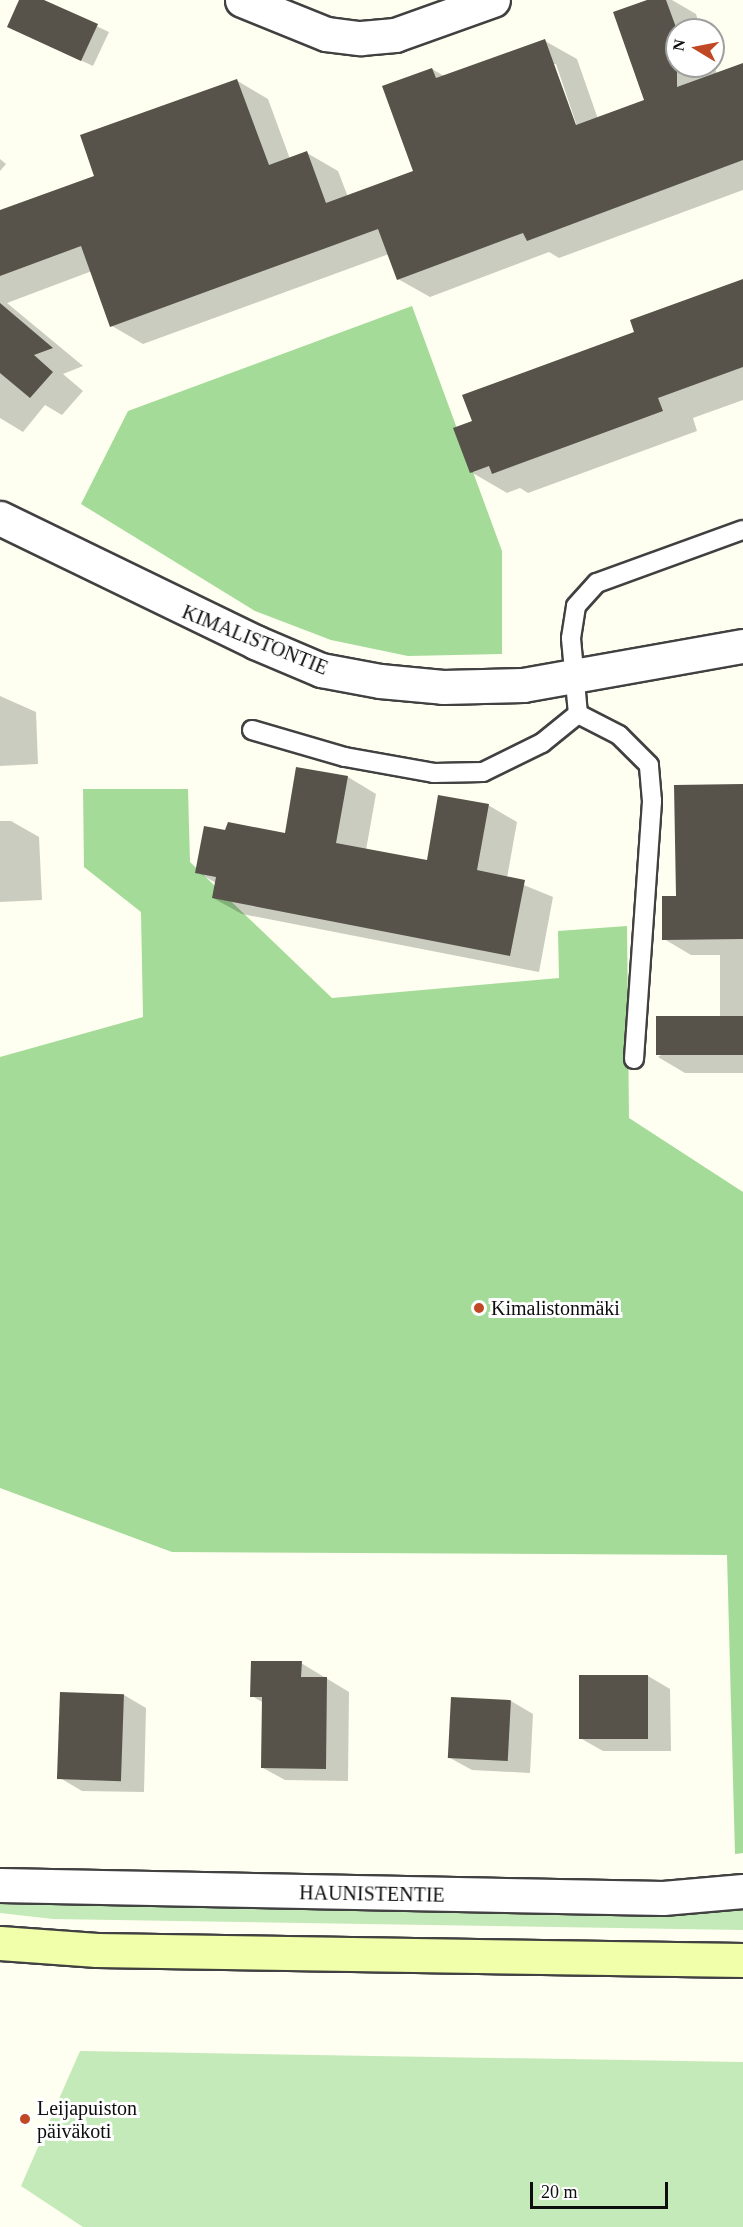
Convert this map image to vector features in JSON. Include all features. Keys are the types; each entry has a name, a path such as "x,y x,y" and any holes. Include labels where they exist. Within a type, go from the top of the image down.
{"street":[{"path":"242,0 326,34 361,38 395,35 493,0"},
{"name":"KIMALISTONTIE","path":"0,518 181,610 321,670 443,687 573,677 743,646"},
{"name":"HAUNISTENTIE","path":"0,1885 651,1898 743,1891"},
{"path":"0,1943 97,1950 743,1959"}],"lane":[{"path":"578,714 573,677 576,606 597,583 743,530"},
{"path":"252,730 345,757 434,773 483,772 542,742 578,714"},
{"path":"578,714 619,735 649,765 652,801 634,1059"}],"green space":[{"path":"412,306 502,551 502,654 408,656 331,640 255,611 81,504 128,411"},
{"path":"83,789 188,789 190,862 332,998 559,978 558,931 627,926 629,1118 743,1192 743,1853 735,1854 727,1555 172,1552 0,1488 0,1057 143,1017 141,912 84,867"},
{"path":"0,1901 344,1908 743,1903 743,1930 53,1919 0,1913"},
{"path":"80,2051 743,2062 743,2227 83,2227 21,2186"}],"building":[{"path":"19,0 44,0 98,24 81,61 7,27"},
{"path":"647,0 666,0 673,18 665,18 665,78 677,78 677,87 702,78 725,78 725,70 743,63 743,160 527,241 523,233 397,280 378,229 110,327 81,246 0,276 0,210 94,176 80,135 237,79 269,165 307,151 326,203 413,171 382,86 432,68 436,78 545,39 576,125 644,100 613,12"},
{"path":"743,279 743,367 658,398 663,411 492,474 489,466 470,473 453,428 472,421 462,395 634,332 630,320"},
{"path":"0,303 53,348 34,355 53,372 30,398 0,373"},
{"path":"296,767 348,776 336,843 427,860 438,795 489,804 477,870 525,880 510,956 212,898 216,877 195,873 204,826 225,830 228,822 285,833"},
{"path":"743,784 743,939 662,940 662,896 676,896 674,785"},
{"path":"656,1016 743,1016 743,1055 656,1055"},
{"path":"251,1661 302,1661 301,1677 327,1677 326,1769 261,1768 262,1697 250,1697"},
{"path":"579,1675 648,1675 648,1739 579,1739"},
{"path":"60,1692 124,1694 121,1781 57,1779"},
{"path":"451,1697 511,1700 508,1761 448,1758"}],"place":[{"name":"Kimalistonmäki","path":"479,1308"},
{"name":"Leijapuiston päiväkoti","path":"25,2119"}]}
